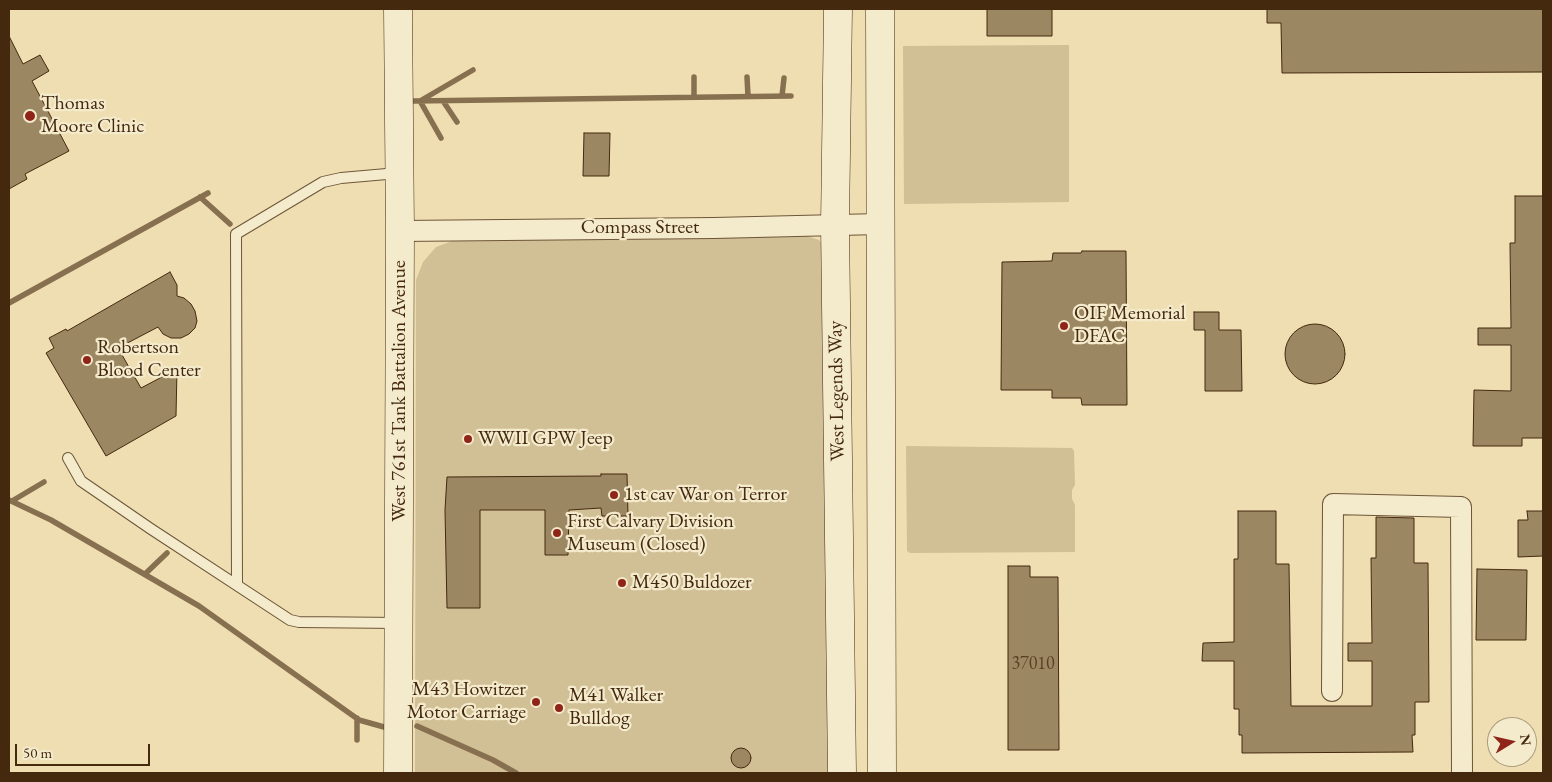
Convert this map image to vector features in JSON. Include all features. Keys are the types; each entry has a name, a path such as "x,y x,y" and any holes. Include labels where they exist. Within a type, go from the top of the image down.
{"street":[{"name":"West 761st Tank Battalion Avenue","path":"398,9 400,231 398,773"},
{"name":"West Legends Way","path":"838,9 835,225 842,773"},
{"path":"880,9 882,773"},
{"name":"Compass Street","path":"400,231 723,228 880,224"},
{"path":"1332,691 1334,504 1461,507 1462,773"}],"lane":[{"path":"237,585 236,234 323,182 341,178 399,173"},
{"path":"68,458 81,481 290,620 299,622 400,623"}],"shaded area":[{"path":"1069,45 1069,202 904,204 903,46"},
{"path":"807,236 819,240 827,251 831,773 415,773 416,280 423,262 436,247 455,240"},
{"path":"906,446 1072,448 1074,451 1075,485 1072,490 1072,499 1075,505 1075,552 910,553 907,551"}],"building":[{"path":"987,9 1052,9 1052,36 987,36"},
{"path":"1267,9 1543,9 1543,72 1282,73 1281,23 1267,23"},
{"name":"Thomas Moore Clinic","path":"9,36 23,64 40,55 49,71 32,81 69,151 25,174 27,179 9,189"},
{"path":"584,133 610,133 609,176 583,176"},
{"path":"1515,196 1543,196 1543,438 1522,438 1522,446 1473,446 1474,390 1511,391 1511,345 1478,345 1478,328 1511,328 1510,243 1515,243"},
{"name":"OIF Memorial DFAC","path":"1082,251 1126,251 1127,405 1082,405 1081,398 1052,398 1052,390 1001,390 1002,262 1052,261 1053,253 1081,253"},
{"name":"Robertson Blood Center","path":"170,272 177,285 177,296 184,298 195,311 197,321 195,328 181,338 171,338 163,334 158,327 118,348 141,388 177,369 176,416 106,456 46,353 54,348 49,338 66,329 67,331"},
{"path":"1194,312 1219,312 1219,330 1241,330 1242,391 1205,391 1205,330 1194,330"},
{"path":"1315,324 1331,329 1336,333 1340,338 1345,354 1340,370 1336,375 1331,379 1315,384 1299,379 1294,375 1290,370 1285,354 1290,338 1294,333 1299,329"},
{"path":"601,474 627,474 628,516 602,516 601,508 569,510 568,555 545,555 545,510 480,510 480,608 447,608 445,510 447,477 601,476"},
{"path":"1238,511 1276,511 1276,564 1289,564 1291,706 1372,706 1372,661 1348,661 1348,643 1372,643 1371,558 1376,558 1376,517 1414,518 1414,563 1428,563 1429,702 1415,702 1415,735 1412,735 1413,752 1242,753 1242,735 1239,735 1239,709 1234,709 1234,661 1202,661 1203,643 1234,642 1234,559 1238,559"},
{"path":"1527,511 1543,511 1543,556 1518,557 1518,520 1528,520"},
{"path":"1008,566 1030,566 1030,577 1058,577 1059,750 1008,750"},
{"path":"1477,569 1527,570 1526,640 1476,640"},
{"path":"741,748 748,751 751,758 748,765 741,768 734,765 731,758 734,751"}],"waterway":[{"path":"441,138 420,101 473,70"},
{"path":"694,77 694,97"},
{"path":"747,77 748,96"},
{"path":"782,96 784,78"},
{"path":"414,101 791,96"},
{"path":"443,101 457,122"},
{"path":"9,303 208,193"},
{"path":"200,197 230,224"},
{"path":"12,501 44,482"},
{"path":"9,500 51,520 199,606 359,720 384,727"},
{"path":"145,574 167,553"},
{"path":"357,718 357,740"},
{"path":"417,726 493,760 516,773"}],"place":[{"name":"Thomas Moore Clinic","path":"30,116"},
{"name":"OIF Memorial DFAC","path":"1064,326"},
{"name":"Robertson Blood Center","path":"87,360"},
{"name":"WWII GPW Jeep","path":"468,439"},
{"name":"1st cav War on Terror","path":"614,495"},
{"name":"First Calvary Division Museum (Closed)","path":"557,533"},
{"name":"M450 Buldozer","path":"622,583"},
{"name":"M43 Howitzer Motor Carriage","path":"536,702"},
{"name":"M41 Walker Bulldog","path":"559,708"}]}
